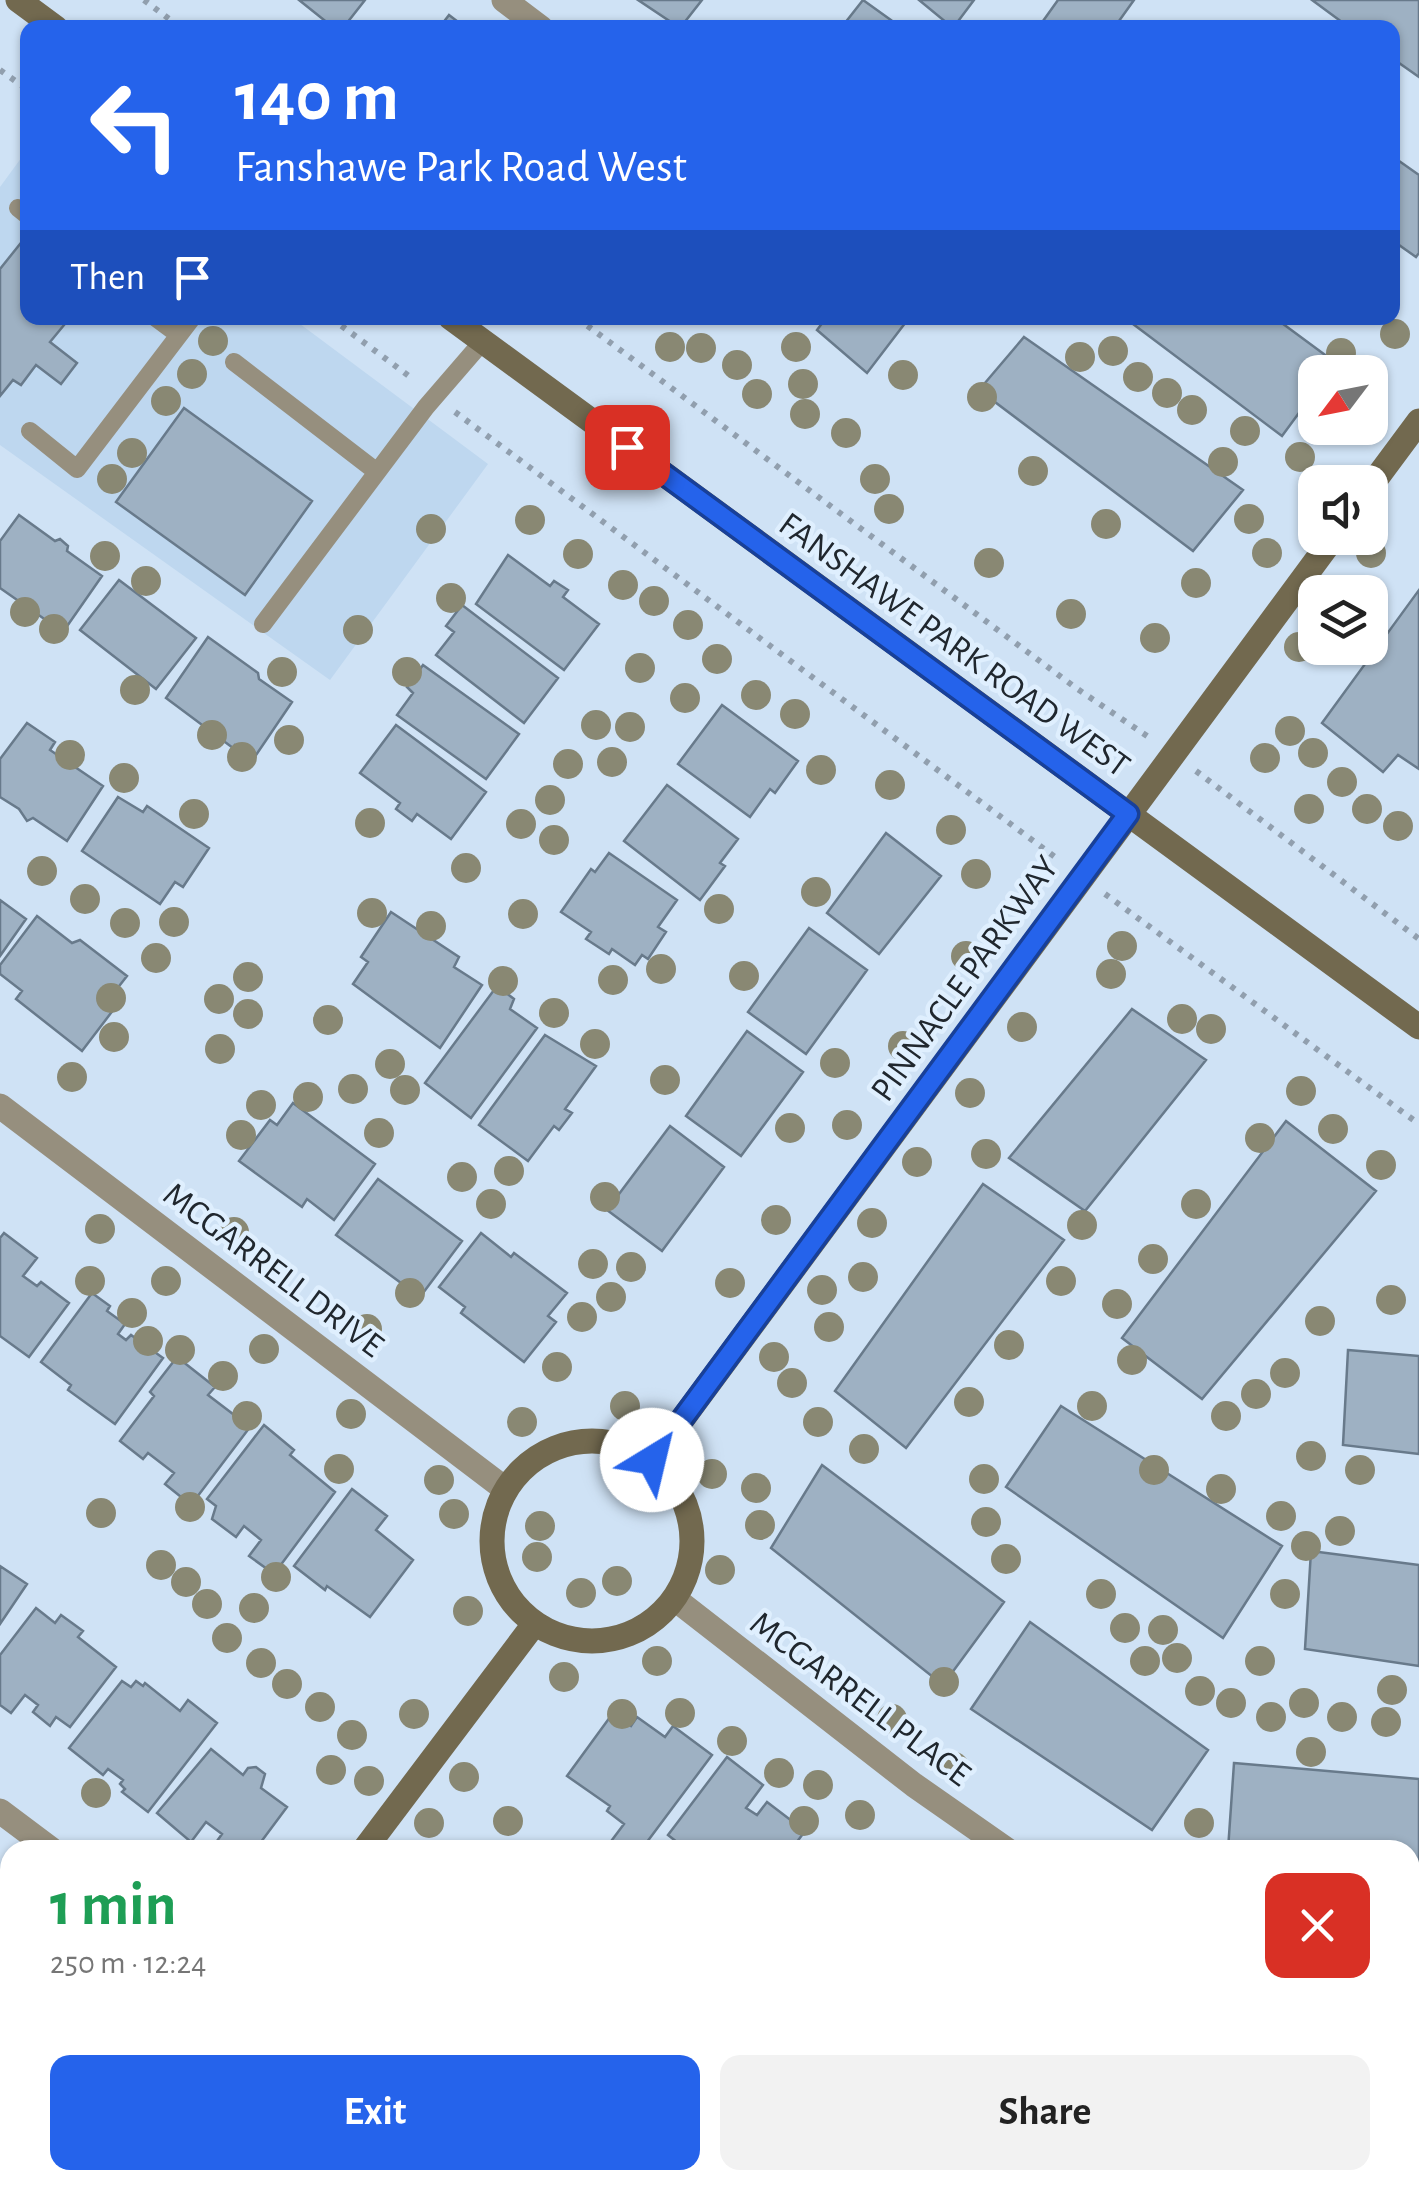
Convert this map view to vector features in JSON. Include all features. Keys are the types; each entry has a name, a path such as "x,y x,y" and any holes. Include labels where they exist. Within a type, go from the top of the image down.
{"street":[{"path":"18,0 45,20"},
{"path":"504,0 530,20"},
{"name":"FANSHAWE PARK ROAD WEST","path":"461,325 1419,1026"},
{"path":"1387,465 1419,421"},
{"name":"PINNACLE PARKWAY","path":"652,1460 1320,555"},
{"name":"MCGARRELL DRIVE","path":"0,1106 505,1489"},
{"path":"579,1440 628,1446 652,1460 682,1496 692,1529 690,1567 675,1598 638,1630 604,1641 566,1638 535,1623 505,1592 495,1566 492,1532 505,1489 518,1472 546,1451 579,1440"},
{"name":"MCGARRELL PLACE","path":"675,1598 914,1785 994,1840"},
{"path":"372,1840 535,1623"},
{"path":"0,1811 39,1840"}],"lane":[{"path":"165,325 179,335"},
{"path":"30,432 77,469 187,325"},
{"path":"263,624 377,472 483,341"},
{"path":"234,362 377,472"}],"path":[{"path":"144,0 170,20"},
{"path":"340,325 406,374"},
{"path":"586,325 1104,705"},
{"path":"467,421 1033,842"},
{"path":"1240,806 1419,939"},
{"path":"1134,914 1419,1124"}],"shaded area":[{"path":"20,160 20,325 301,325 488,464 330,680 0,445 0,187"}],"building":[{"path":"299,0 365,0 349,20 324,20"},
{"path":"638,0 702,0 686,20 668,20"},
{"path":"863,0 891,20 847,20"},
{"path":"919,0 974,0 959,20 943,20"},
{"path":"1058,0 1134,0 1120,20 1044,20"},
{"path":"1312,0 1419,0 1419,77 1400,64 1400,20 1339,20"},
{"path":"1400,162 1419,175 1416,257 1400,246"},
{"path":"20,244 20,325 64,325 50,342 77,363 61,384 36,365 21,385 13,380 0,396 0,269"},
{"path":"821,325 904,325 867,373 817,330"},
{"path":"1134,325 1284,325 1325,355 1298,355 1298,414 1282,436"},
{"path":"1024,337 1243,490 1193,551 979,390"},
{"path":"184,408 312,501 245,595 116,502"},
{"path":"19,515 55,541 60,539 68,546 67,551 102,576 63,632 0,588 0,541"},
{"path":"508,555 550,586 554,581 568,590 563,597 599,624 564,670 476,604"},
{"path":"119,580 196,638 156,689 80,630"},
{"path":"1419,590 1419,769 1398,755 1383,772 1322,723 1364,665 1388,665 1388,633"},
{"path":"462,605 558,678 524,723 436,655 454,632 446,626"},
{"path":"208,637 292,702 254,758 235,745 233,748 166,698"},
{"path":"423,665 519,734 486,779 397,715 413,693 407,687"},
{"path":"722,705 798,761 775,793 770,789 750,817 678,764"},
{"path":"27,723 55,742 50,750 103,786 67,841 33,818 27,821 19,809 0,797 0,759"},
{"path":"396,725 486,792 451,839 417,814 412,821 396,809 400,803 360,773"},
{"path":"667,785 738,839 720,863 725,866 700,900 624,841"},
{"path":"118,797 143,812 147,806 209,848 183,887 175,882 160,904 82,851"},
{"path":"886,833 941,876 879,954 827,913"},
{"path":"609,853 677,900 658,927 666,932 648,959 642,955 635,965 612,949 609,954 586,939 591,932 561,912 591,869 595,872"},
{"path":"0,900 26,919 0,956"},
{"path":"391,912 459,957 454,967 482,985 440,1048 353,984 368,962 361,957"},
{"path":"37,916 72,943 80,940 127,976 109,999 117,1005 82,1051 16,999 22,991 0,974 0,965"},
{"path":"809,928 867,970 806,1054 748,1012"},
{"path":"497,986 514,999 510,1009 537,1028 471,1118 425,1083"},
{"path":"1132,1009 1206,1060 1085,1211 1009,1158"},
{"path":"747,1031 803,1072 741,1156 686,1116"},
{"path":"545,1035 596,1066 565,1109 572,1113 559,1130 554,1126 528,1161 479,1125"},
{"path":"293,1103 375,1164 334,1220 307,1199 302,1207 239,1161 270,1120 277,1125"},
{"path":"1286,1121 1376,1191 1202,1399 1122,1338"},
{"path":"670,1126 724,1167 662,1251 607,1210"},
{"path":"378,1179 462,1241 420,1297 336,1235"},
{"path":"983,1184 1064,1240 906,1448 835,1391"},
{"path":"4,1233 37,1258 23,1276 37,1286 41,1282 69,1303 29,1357 0,1336 0,1238"},
{"path":"481,1233 567,1293 548,1316 556,1322 524,1362 461,1313 465,1307 439,1287"},
{"path":"92,1293 125,1324 118,1334 126,1340 131,1335 163,1358 115,1424 68,1390 71,1385 41,1362"},
{"path":"1348,1350 1419,1356 1419,1454 1343,1445"},
{"path":"177,1357 215,1387 208,1395 250,1427 191,1505 165,1484 174,1473 148,1453 143,1459 120,1441"},
{"path":"1061,1406 1282,1546 1223,1638 1006,1487"},
{"path":"264,1425 294,1450 290,1455 335,1492 274,1574 249,1556 261,1540 244,1526 236,1537 212,1519 216,1506 207,1499"},
{"path":"822,1465 1004,1602 943,1685 771,1548"},
{"path":"352,1489 387,1516 376,1530 413,1560 370,1617 294,1566"},
{"path":"1311,1551 1419,1565 1419,1666 1305,1649"},
{"path":"0,1566 27,1584 0,1624"},
{"path":"36,1608 55,1623 61,1615 83,1631 78,1637 116,1667 70,1727 56,1717 50,1726 33,1712 38,1705 25,1695 11,1713 0,1705 0,1655"},
{"path":"1030,1622 1208,1750 1152,1830 971,1709"},
{"path":"122,1681 131,1687 136,1681 143,1686 145,1683 180,1711 188,1700 217,1723 148,1812 122,1792 123,1780 108,1769 103,1775 69,1748"},
{"path":"613,1713 631,1726 637,1717 665,1737 673,1726 712,1755 648,1840 612,1840 624,1824 607,1811 610,1806 567,1776"},
{"path":"211,1749 243,1775 248,1768 256,1767 265,1774 261,1788 287,1807 262,1840 218,1840 222,1834 206,1822 189,1840 157,1813"},
{"path":"727,1757 763,1785 746,1808 757,1815 767,1802 805,1831 798,1840 674,1840 668,1835"},
{"path":"1234,1763 1419,1779 1419,1840 1229,1840"}],"route":[{"path":"627,447 1128,814 652,1460"}]}
